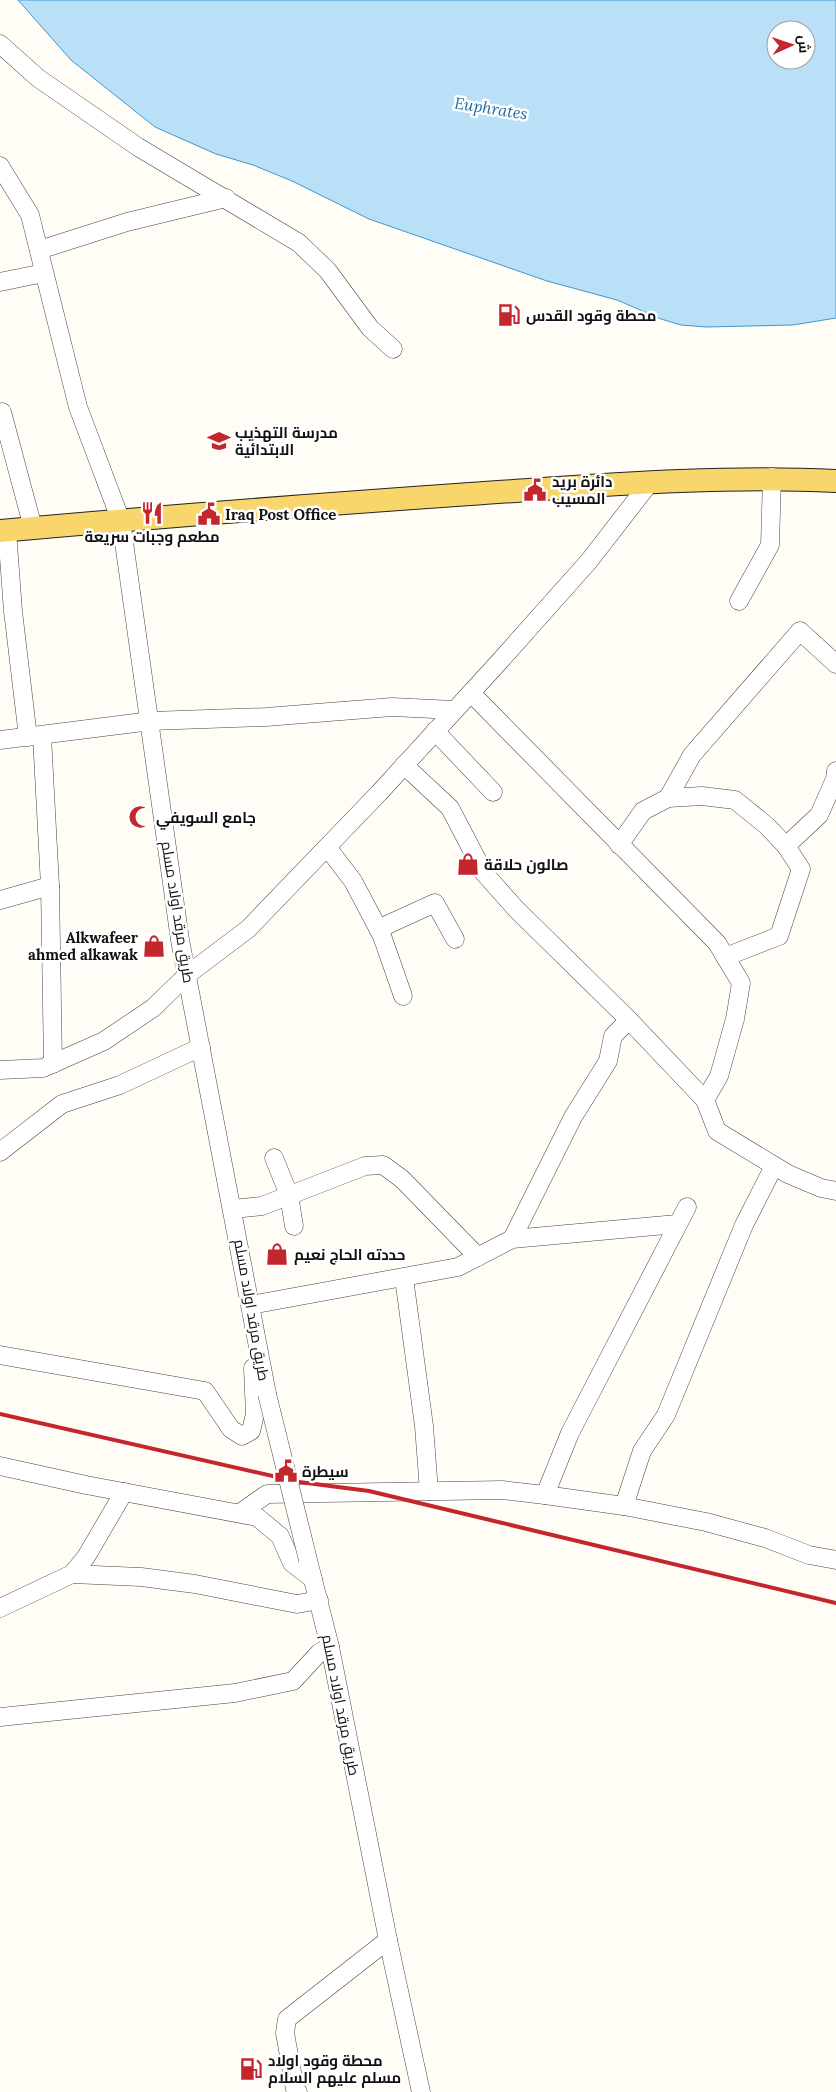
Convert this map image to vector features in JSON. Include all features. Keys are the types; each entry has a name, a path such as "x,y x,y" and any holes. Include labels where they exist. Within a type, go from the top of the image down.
{"main road":[{"path":"4,531 235,511 651,481 772,478 836,481"}],"street":[{"path":"0,44 38,78 130,142 299,242 328,270 370,328 393,349"},
{"name":"طريق مرقد اولاد مسلم","path":"0,166 30,215 78,407 122,521 180,940 252,1304 267,1394 330,1647 388,1940 421,2092"},
{"path":"40,250 127,222 226,198"},
{"path":"0,282 44,273"},
{"path":"2,412 33,528"},
{"path":"739,600 770,544 772,478"},
{"path":"0,1070 44,1068 104,1041 153,1008 187,975 248,929 471,693 589,561 651,481"},
{"path":"4,531 7,621 35,736 50,886 53,1064"},
{"path":"668,798 692,756 800,632 836,664"},
{"path":"471,693 717,943 741,983 735,1019 719,1076 705,1100"},
{"path":"0,740 151,721 266,717 392,707 454,710"},
{"path":"436,731 493,792"},
{"path":"404,766 450,808 484,872 516,909 629,1020 705,1100 717,1131 788,1174 821,1188 836,1191"},
{"path":"786,846 819,815 835,778 836,771"},
{"path":"619,845 643,811 668,798 702,796 735,800 767,826 786,846 801,869 779,936 725,957"},
{"path":"327,847 353,881 378,929 403,996"},
{"path":"0,900 50,886"},
{"path":"378,929 435,903 455,938"},
{"path":"512,1239 573,1117 608,1061 613,1036 629,1020"},
{"path":"0,1152 62,1104 120,1085 201,1047"},
{"path":"274,1158 289,1195 294,1226"},
{"path":"233,1210 262,1206 365,1166 383,1165 402,1180 478,1257"},
{"path":"624,1506 642,1452 666,1415 744,1225 774,1166"},
{"path":"545,1495 570,1433 686,1207"},
{"path":"252,1304 458,1268 512,1239 677,1224"},
{"path":"404,1278 424,1426 429,1491"},
{"path":"0,1355 205,1391 231,1429 242,1436 251,1431 255,1414 253,1370 258,1339"},
{"path":"0,1466 257,1517 280,1536 292,1563 313,1580"},
{"path":"240,1514 267,1494 502,1490 624,1506 706,1522 765,1538 809,1555 836,1560"},
{"path":"0,1608 72,1574 86,1557 124,1492"},
{"path":"72,1574 141,1577 195,1584 297,1604 319,1600"},
{"path":"0,1717 235,1693 293,1681 319,1653 330,1647"},
{"path":"298,2092 295,2089 285,2033 287,2018 388,1940"}],"water":[{"name":"Euphrates","path":"18,0 836,0 836,318 793,325 706,327 681,325 661,319 617,300 547,281 369,219 292,181 253,165 216,154 155,127 71,60"}],"railway":[{"path":"0,1414 299,1482 369,1491 836,1603"}],"place":[{"name":"محطة وقود القدس","path":"509,315"},
{"name":"مدرسة التهذيب الابتدائية","path":"219,441"},
{"name":"دائرة بريد المسيب","path":"535,490"},
{"name":"مطعم وجبات سريعة","path":"152,513"},
{"name":"Iraq Post Office","path":"209,514"},
{"name":"جامع السويفي","path":"140,817"},
{"name":"صالون حلاقة","path":"468,864"},
{"name":"Alkwafeer ahmed alkawak","path":"154,946"},
{"name":"حددته الحاج نعيم","path":"277,1254"},
{"name":"سيطرة","path":"286,1471"},
{"name":"محطة وقود اولاد مسلم عليهم السلام","path":"251,2069"}]}
